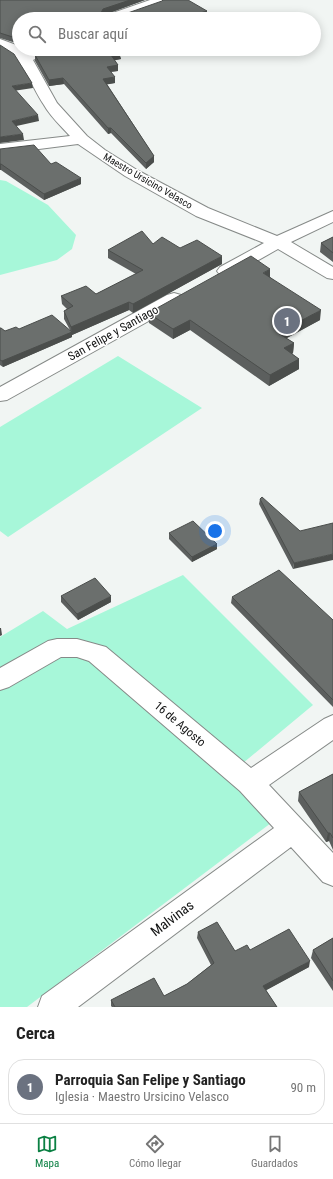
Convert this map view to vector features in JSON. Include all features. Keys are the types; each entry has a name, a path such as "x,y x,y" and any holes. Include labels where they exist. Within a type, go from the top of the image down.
{"street":[{"path":"129,12 157,2"},
{"name":"Maestro Ursicino Velasco","path":"0,43 12,48"},
{"name":"Maestro Ursicino Velasco","path":"23,56 51,105 81,140 131,174 202,212 278,242 333,274"},
{"path":"25,58 29,56"},
{"path":"0,149 81,140"},
{"path":"210,280 278,242 333,216"},
{"name":"San Felipe y Santiago","path":"0,395 190,291"},
{"name":"16 de Agosto","path":"0,680 57,648 77,648 97,654 250,783 333,873"},
{"path":"250,783 333,726"},
{"name":"Malvinas","path":"53,1007 292,830"}],"green space":[{"path":"0,180 6,181 48,205 76,235 72,249 57,260 0,275"},
{"path":"118,356 202,408 8,537 0,531 0,427"},
{"path":"183,575 313,705 231,773 271,823 27,1007 0,1007 0,637 43,611 67,629"}],"building":[{"path":"0,0 130,0 103,9 102,12 12,12 12,37 0,33"},
{"path":"163,0 188,0 207,11 131,12"},
{"path":"0,45 12,53 12,56 15,56 32,83 12,86 38,115 12,121 23,134 0,137"},
{"path":"36,56 112,56 118,65 107,67 115,77 103,79 154,156 146,163 111,128 108,128 63,78 49,80"},
{"path":"34,145 51,164 56,162 81,178 44,194 0,164 0,149"},
{"path":"142,231 153,244 162,237 180,248 197,240 222,256 133,304 129,302 71,327 64,311 73,306 61,296 86,286 96,294 143,270 108,250"},
{"path":"333,237 333,253 321,243"},
{"path":"251,256 270,269 263,273 321,310 278,333 294,343 284,348 299,359 270,375 190,320 173,329 148,313"},
{"path":"52,315 72,332 2,361 0,360 0,328 5,331 16,327 19,329"},
{"path":"262,497 300,531 333,523 333,554 294,563 260,499"},
{"path":"193,521 217,544 192,557 169,533"},
{"path":"279,570 333,620 333,700 232,597"},
{"path":"95,578 111,596 77,614 61,596"},
{"path":"333,774 333,838 299,792"},
{"path":"217,922 235,951 247,945 250,950 289,929 310,961 263,986 277,1007 115,1007 111,1000 154,978 164,996 187,984 214,963 198,932"},
{"path":"333,938 333,981 313,950"}],"place":[{"name":"Parroquia San Felipe y Santiago","path":"287,321"}]}
